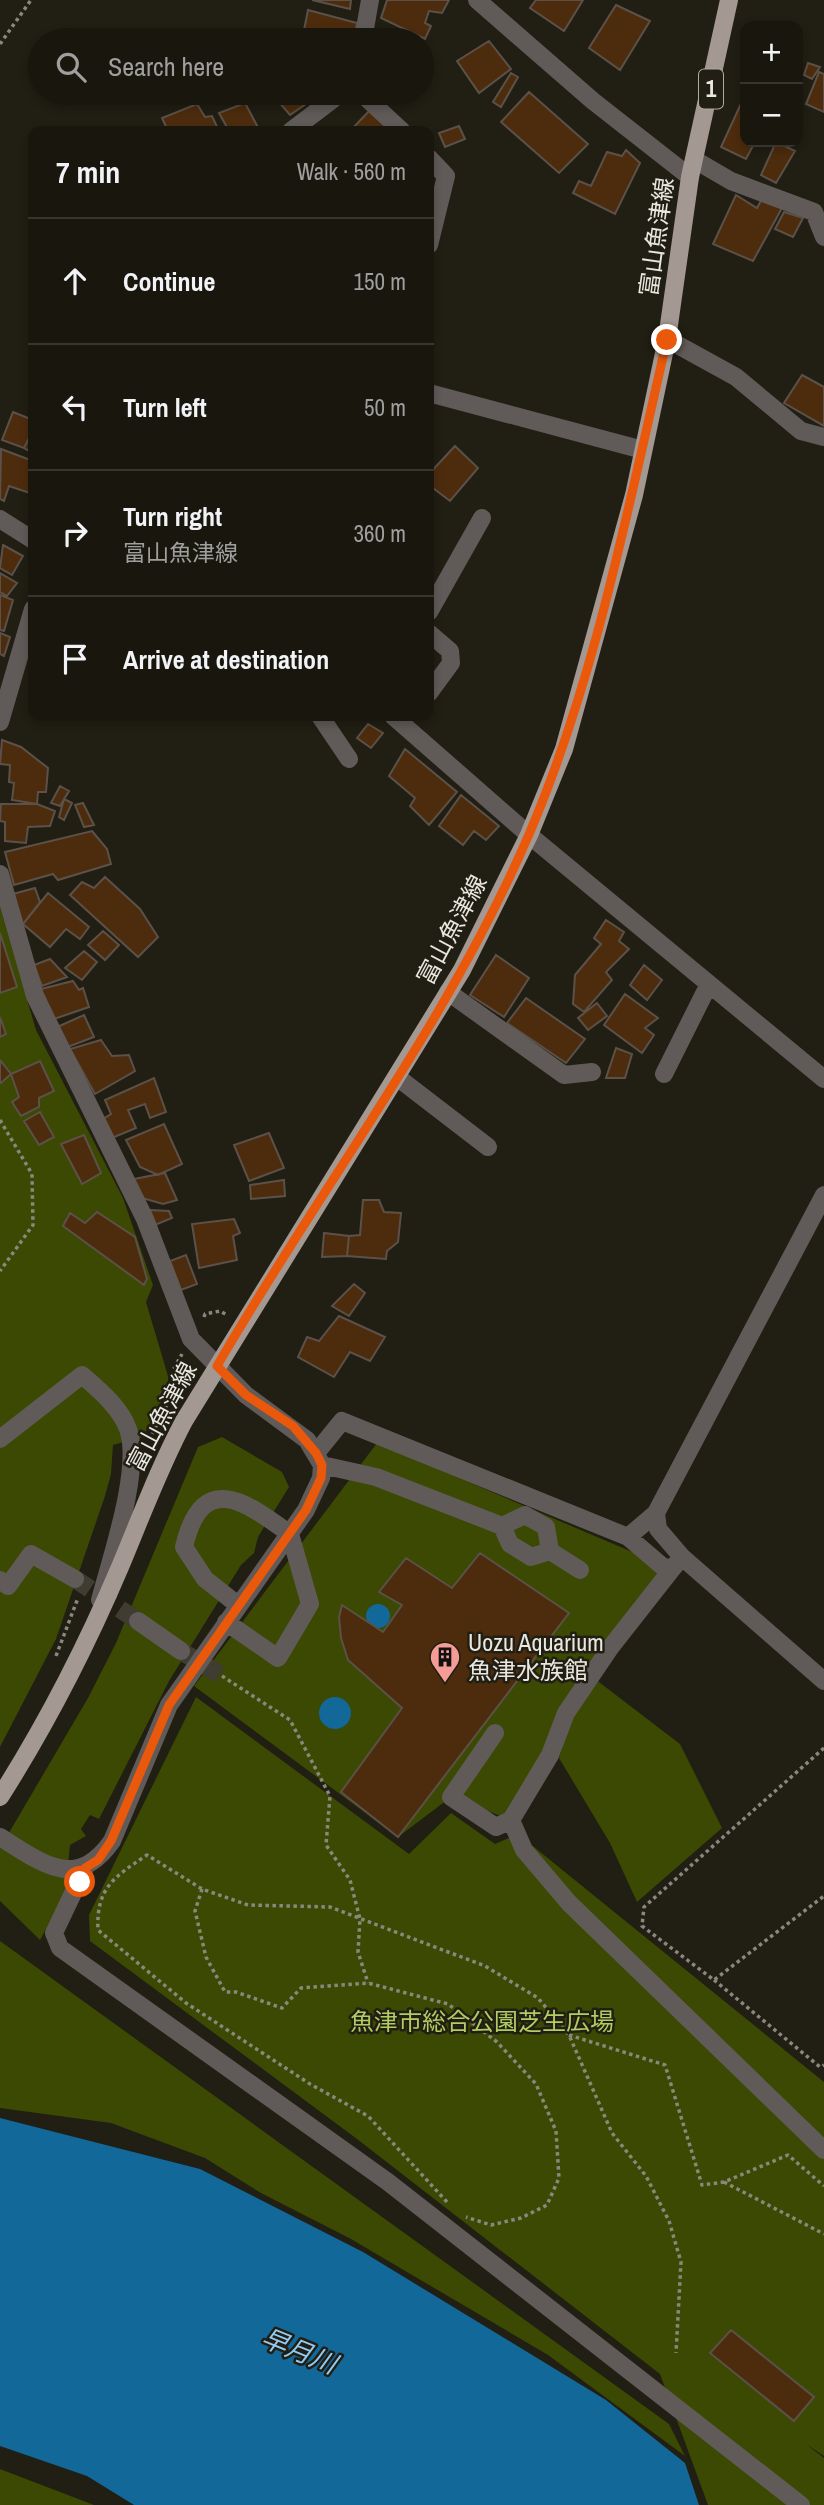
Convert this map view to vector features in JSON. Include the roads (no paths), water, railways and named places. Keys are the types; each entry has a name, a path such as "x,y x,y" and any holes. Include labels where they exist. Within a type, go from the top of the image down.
{"main road":[{"name":"富山魚津線","path":"0,1797 44,1728 93,1626 162,1464 217,1366 448,992 529,835 564,749 627,521 643,450 667,340 693,168 729,0"}],"street":[{"path":"365,28 370,0"},
{"path":"477,0 593,102 693,168 819,209 824,237"},
{"path":"298,126 325,105"},
{"path":"374,105 397,126"},
{"path":"434,163 446,176 434,225"},
{"path":"667,340 736,377 800,431 824,438"},
{"path":"434,394 643,450"},
{"path":"434,603 482,518"},
{"path":"0,519 28,537"},
{"path":"0,722 28,626"},
{"path":"434,637 450,651 451,663 434,686"},
{"path":"323,721 349,759"},
{"path":"405,721 529,835 824,1079"},
{"path":"0,874 35,996 145,1219 191,1339 246,1395 293,1426 319,1459 321,1478 312,1500 290,1534 169,1705 111,1841 98,1860 85,1868 54,1933 60,1948 388,2182 801,2505"},
{"path":"664,1074 709,984"},
{"path":"448,992 565,1075 592,1072"},
{"path":"397,1077 488,1147"},
{"path":"628,1537 656,1513 824,1195"},
{"path":"0,1439 82,1375 117,1410 128,1428 132,1464 93,1626"},
{"path":"319,1459 342,1421 628,1537 662,1566 677,1563"},
{"path":"319,1459 376,1477 502,1526 510,1544 531,1557 550,1551 580,1570"},
{"path":"226,1622 278,1658 310,1604 290,1534 238,1499 215,1500 198,1511 184,1547 205,1579 238,1605"},
{"path":"656,1513 658,1529 677,1563 824,1681"},
{"path":"502,1526 525,1515 547,1527 550,1551"},
{"path":"0,1580 8,1586 31,1554 77,1587"},
{"path":"495,1733 451,1797 496,1827 511,1820 550,1755 566,1713 610,1648 677,1563"},
{"path":"138,1621 181,1651"},
{"path":"511,1820 524,1850 569,1903 824,2150"},
{"path":"0,1837 52,1866 85,1868"}],"water":[{"path":"378,1604 389,1611 390,1616 383,1627 378,1628 367,1621 366,1616 373,1605"},
{"path":"335,1697 346,1702 351,1713 346,1724 335,1729 324,1724 319,1713 324,1702"},
{"name":"早月川","path":"0,2118 200,2169 363,2252 606,2400 685,2463 699,2505 134,2505 87,2476 0,2446"}],"tunnel":[{"path":"75,1579 138,1621"},
{"path":"181,1651 222,1676"}],"place":[{"name":"Uozu Aquarium 魚津水族館","path":"445,1684"}],"park label":[{"name":"魚津市総合公園芝生広場","path":"482,2022"}]}
